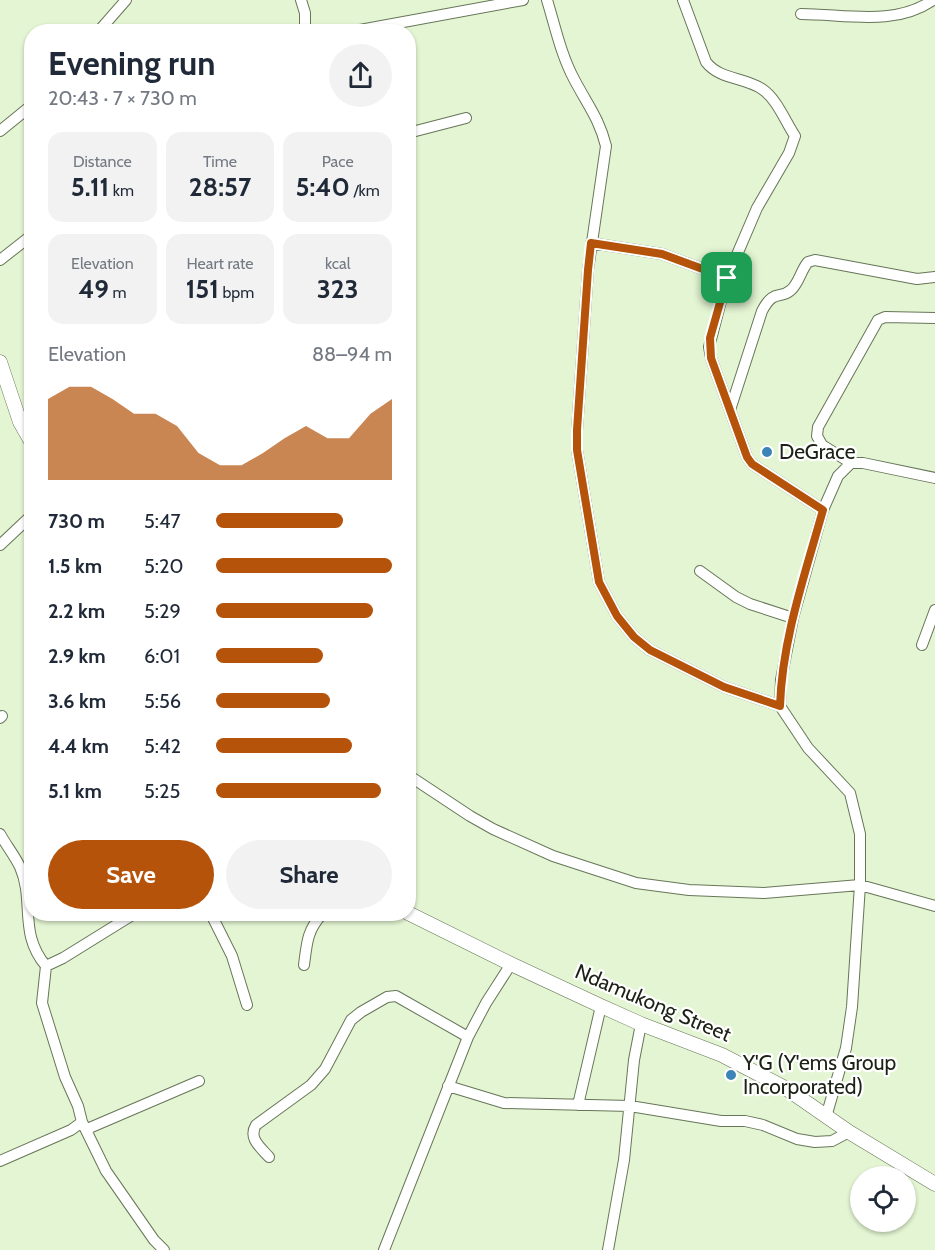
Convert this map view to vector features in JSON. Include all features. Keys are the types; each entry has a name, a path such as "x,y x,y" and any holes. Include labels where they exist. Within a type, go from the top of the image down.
{"main road":[{"path":"0,362 4,383 24,430"},
{"name":"Ndamukong Street","path":"416,917 601,1006 722,1055 787,1089 849,1132 935,1184"}],"street":[{"path":"105,24 126,0"},
{"path":"300,0 305,13 305,24"},
{"path":"392,24 523,0"},
{"path":"547,0 565,57 574,79 602,128 606,146 587,281 577,430 577,450 599,582 617,616 634,637 650,650 724,687 780,706"},
{"path":"683,0 706,62 720,74 763,90 774,102 795,136 789,153 757,208 727,278 709,347 747,457 752,464 823,510"},
{"path":"801,14 878,17 919,8 933,0"},
{"path":"0,131 24,112"},
{"path":"416,131 466,118"},
{"path":"0,260 24,241"},
{"path":"591,243 662,254 727,278"},
{"path":"730,410 762,310 774,295 789,293 794,288 808,262 814,260 917,279 935,277"},
{"path":"935,318 880,317 818,427 817,436 822,445 851,463 863,463 935,478"},
{"path":"826,1117 846,1048 852,1007 860,885 860,834 850,793 808,748 780,706 781,680 793,618 823,510 838,476 851,463"},
{"path":"0,545 24,522"},
{"path":"700,571 743,601 793,618"},
{"path":"922,645 935,610"},
{"path":"416,780 461,811 493,829 553,856 636,882 689,890 764,893 860,885 935,906"},
{"path":"0,834 20,867 24,883"},
{"path":"29,921 31,942 46,966 42,1004 65,1077 106,1172 154,1240 164,1250"},
{"path":"46,966 123,921"},
{"path":"214,921 232,956 247,1005"},
{"path":"304,964 307,939 316,921"},
{"path":"384,1250 468,1036 511,964"},
{"path":"269,1157 253,1139 252,1131 256,1125 311,1085 325,1069 351,1020 361,1012 387,997 396,996 468,1036"},
{"path":"578,1105 601,1006"},
{"path":"608,1250 624,1160 634,1060 641,1024"},
{"path":"0,1161 71,1130 199,1081"},
{"path":"448,1086 504,1103 630,1106 721,1120 745,1121 763,1125 797,1139 814,1142 832,1141 849,1132"}],"place":[{"name":"DeGrace","path":"767,452"},
{"name":"Y'G (Y'ems Group Incorporated)","path":"731,1075"}],"route":[{"path":"591,243 662,254 727,278 709,347 747,457 752,464 823,510 793,618 781,680 780,706 724,687 650,650 634,637 617,616 599,582 596,570 577,450 591,243"}]}
